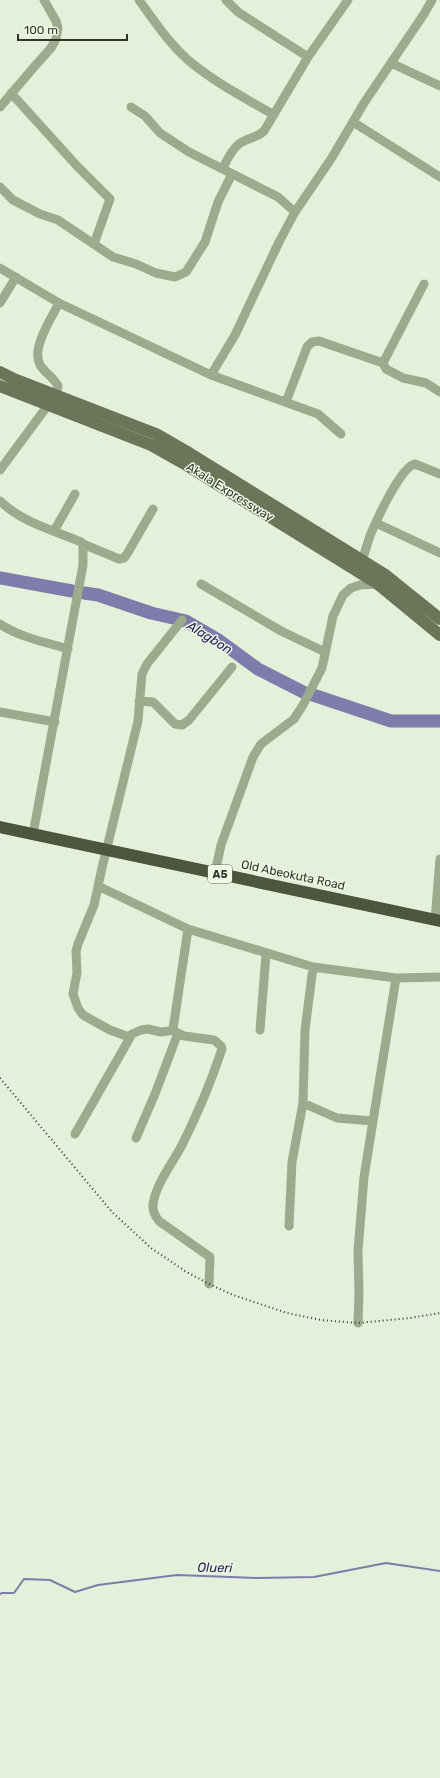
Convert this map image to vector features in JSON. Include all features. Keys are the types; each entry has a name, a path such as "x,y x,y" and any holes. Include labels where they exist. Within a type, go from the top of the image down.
{"highway":[{"name":"Old Abeokuta Road","path":"0,827 438,920"}],"main road":[{"name":"Akala Expressway","path":"0,372 14,379 156,434 362,560 440,635"},
{"name":"Akala Expressway","path":"0,386 151,445 381,579 440,619"}],"street":[{"path":"0,107 51,48 56,40 58,28 56,21 44,0"},
{"path":"139,0 159,27 188,59 230,90 274,115"},
{"path":"226,0 238,12 308,57"},
{"path":"223,168 231,153 239,144 259,136 264,131 308,57 348,0"},
{"path":"211,375 235,335 279,242 295,212 354,122 364,103 432,0"},
{"path":"391,63 440,86"},
{"path":"11,93 77,166 110,199 94,244"},
{"path":"131,107 145,116 160,133 189,152 278,197 295,212"},
{"path":"354,122 440,177"},
{"path":"0,187 19,203 40,214 58,220 113,257 136,264 168,277 181,276 190,267 205,242 218,202 232,174"},
{"path":"0,268 59,303 211,375 318,414 341,434"},
{"path":"0,303 16,277"},
{"path":"383,363 424,284"},
{"path":"56,395 58,386 39,363 37,350 59,303"},
{"path":"286,402 307,347 312,342 319,341 383,363 386,369 403,378 426,383 440,384"},
{"path":"426,383 440,392"},
{"path":"0,470 48,405"},
{"path":"362,560 387,498 407,468 415,464 440,474"},
{"path":"54,531 75,494"},
{"path":"0,501 9,510 27,521 119,559 124,558 153,509"},
{"path":"376,523 440,553"},
{"path":"34,834 68,649 83,560 84,544"},
{"path":"215,873 221,845 253,757 261,744 294,719 299,711 322,668 333,616 343,595 351,588 381,579"},
{"path":"200,584 281,631 325,652"},
{"path":"129,1037 110,1030 83,1015 78,1008 73,994 77,973 78,944 94,905 138,721 139,701 144,669 182,620"},
{"path":"0,624 7,629 23,635 68,649"},
{"path":"139,701 152,702 175,724 182,725 189,720 232,668"},
{"path":"0,712 54,722"},
{"path":"438,920 440,859"},
{"path":"98,886 188,929 266,954 313,967 396,978 440,977"},
{"path":"136,1138 155,1094 175,1032 188,929"},
{"path":"260,1030 266,954"},
{"path":"289,1226 292,1162 303,1103 305,1030 313,967"},
{"path":"358,1323 358,1251 364,1177 396,978"},
{"path":"75,1134 132,1034 148,1029 161,1032 175,1032 184,1036 214,1040 221,1046 222,1049 198,1112 160,1183 153,1209 159,1221 210,1257 209,1284"},
{"path":"303,1103 337,1118 373,1121"}],"waterway":[{"name":"Alagbon","path":"0,578 72,591"},
{"name":"Alagbon","path":"84,593 98,595 151,613 186,621 217,639 258,669 305,693"},
{"name":"Alagbon","path":"313,695 391,721 440,721"},
{"name":"Olueri","path":"0,1594 14,1593 24,1579 50,1580 75,1592 98,1585 177,1575 256,1578 314,1577 386,1563 440,1571"}],"railway":[{"path":"0,1078 112,1212 151,1248 185,1271 209,1284 233,1295 287,1313 321,1320 358,1323 410,1318 440,1313"}]}
